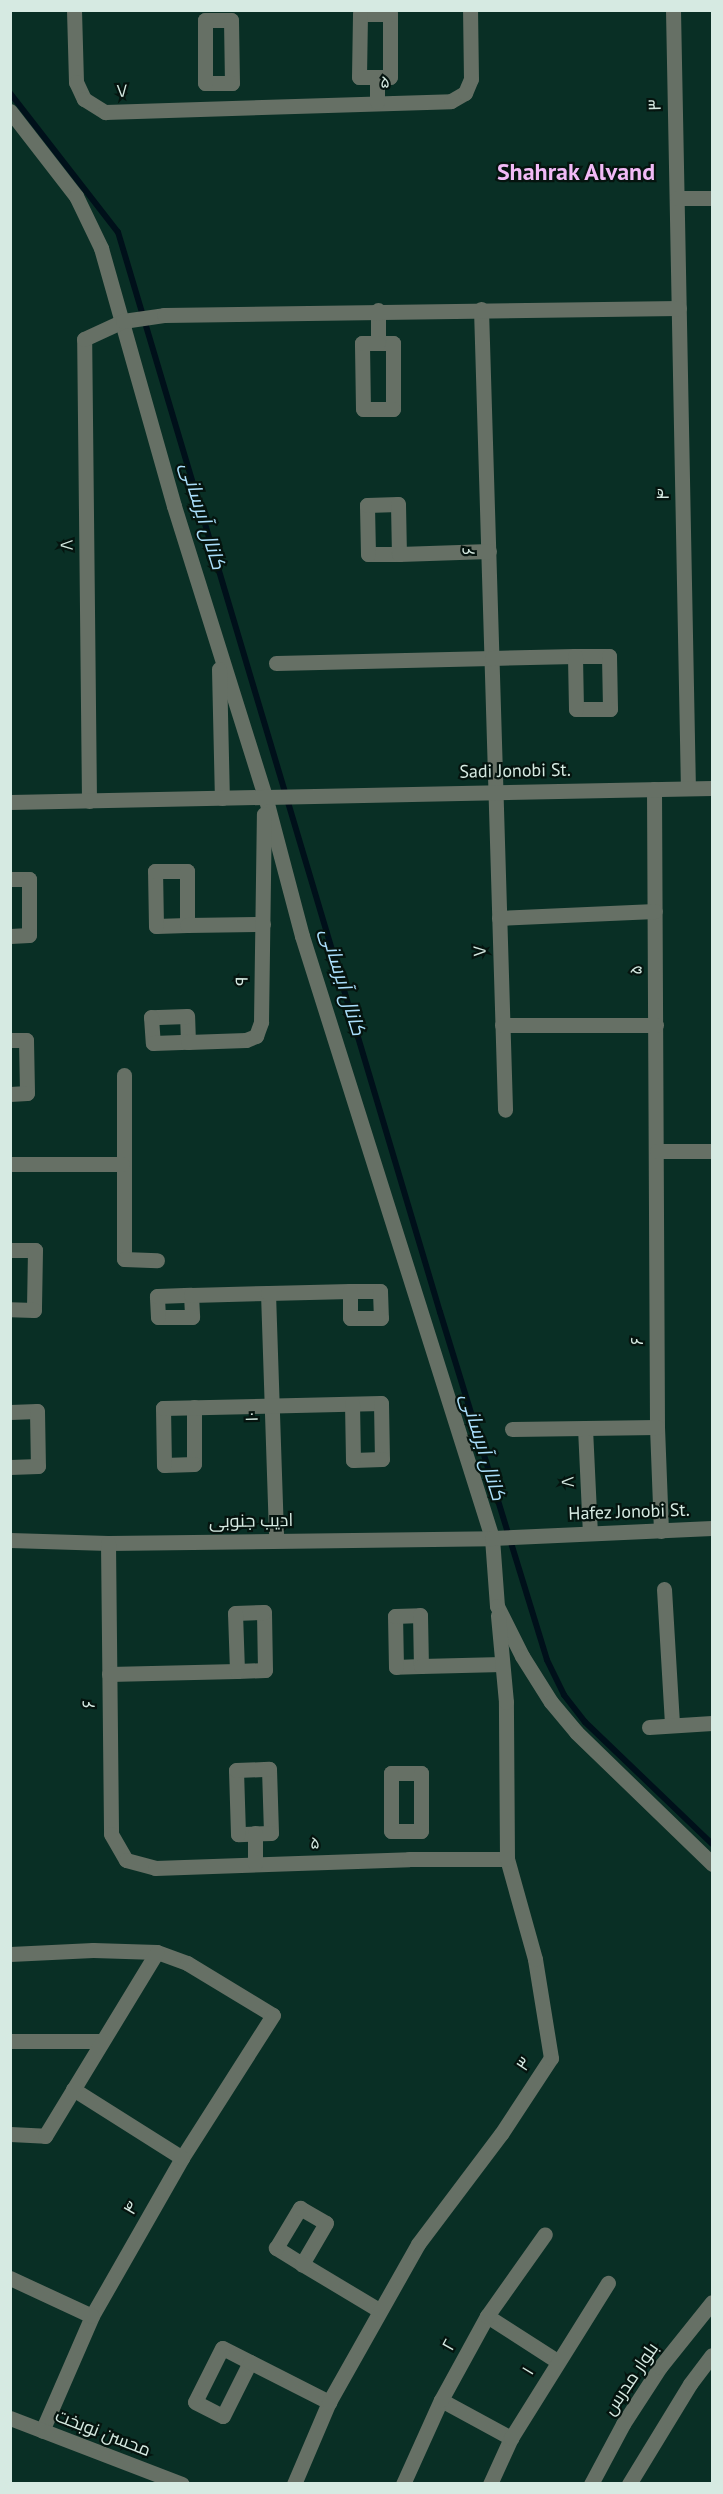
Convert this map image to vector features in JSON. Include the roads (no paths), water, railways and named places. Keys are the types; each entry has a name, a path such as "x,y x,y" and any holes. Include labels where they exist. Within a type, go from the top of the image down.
{"street":[{"name":"۷","path":"75,10 76,82 84,99 105,112 219,106"},
{"name":"۵","path":"219,106 451,101 465,93 471,79 470,10"},
{"name":"۳","path":"673,10 676,198"},
{"path":"377,77 377,102"},
{"path":"219,83 219,106"},
{"name":"۳","path":"10,111 76,196 101,248 127,321 174,506 264,796 302,936 492,1538 506,1702 507,1859 535,1959 551,2058 501,2134 418,2244 329,2402 294,2484"},
{"path":"676,198 712,198"},
{"name":"۴","path":"676,198 688,788"},
{"path":"127,321 164,315 378,310 679,308"},
{"name":"۶","path":"482,309 496,791"},
{"path":"378,310 378,343"},
{"name":"۸","path":"89,801 84,339 127,321"},
{"path":"362,343 378,343 393,343 393,409 363,410 362,343"},
{"path":"399,554 489,551"},
{"path":"219,651 222,798"},
{"path":"276,663 575,656"},
{"name":"Sadi Jonobi St.","path":"10,802 319,794 712,788"},
{"name":"۵","path":"654,789 657,1151"},
{"name":"۷","path":"496,791 505,1110"},
{"name":"۹","path":"188,1042 187,1016 151,1017 153,1043 188,1042 246,1040 256,1036 261,1022 264,796"},
{"path":"10,879 29,879 29,935 10,936"},
{"path":"499,918 655,911"},
{"path":"187,925 263,924"},
{"path":"502,1025 656,1025"},
{"path":"10,1040 26,1040 27,1093 10,1094"},
{"path":"124,1075 122,1164 124,1259 158,1260"},
{"path":"657,1151 712,1150"},
{"name":"۶","path":"657,1151 657,1427 661,1531"},
{"path":"10,1164 122,1164"},
{"path":"10,1250 35,1250 34,1310 10,1310"},
{"path":"191,1295 350,1291"},
{"name":"۱۰","path":"268,1293 276,1540"},
{"path":"194,1407 352,1404"},
{"path":"10,1412 37,1411 38,1466 10,1467"},
{"path":"512,1429 657,1427"},
{"name":"۸","path":"585,1428 590,1533"},
{"name":"Hafez Jonobi St.","path":"492,1538 712,1528"},
{"name":"ادیب جنوبی","path":"10,1540 108,1543 492,1538"},
{"name":"۶","path":"108,1543 111,1834 126,1860"},
{"path":"664,1589 672,1724"},
{"path":"497,1606 522,1656 551,1702 576,1732 712,1864"},
{"path":"421,1666 502,1664"},
{"path":"109,1674 237,1671"},
{"path":"649,1727 712,1723"},
{"path":"269,1769 271,1833 255,1833 238,1834 236,1770 269,1769"},
{"path":"408,1831 409,1859"},
{"path":"255,1833 255,1864"},
{"name":"۵","path":"126,1860 155,1868 409,1859 507,1859"},
{"path":"10,1954 93,1950 157,1952 45,2136 10,2134"},
{"name":"۴","path":"42,2431 92,2316 182,2158 273,2015 187,1963 157,1952"},
{"path":"10,2041 102,2041"},
{"path":"73,2089 182,2158"},
{"name":"۲","path":"403,2484 441,2400 487,2316 545,2234"},
{"path":"302,2264 379,2310"},
{"path":"10,2278 92,2316"},
{"name":"۱","path":"490,2484 511,2438 557,2361 608,2283"},
{"name":"بلوار مدرس","path":"591,2484 623,2424 660,2367 712,2302"},
{"path":"487,2316 557,2361"},
{"path":"629,2484 690,2384 712,2355"},
{"path":"250,2362 329,2402"},
{"path":"441,2400 511,2438"},
{"name":"محسن نوبخت","path":"10,2418 182,2484"}],"waterway":[{"name":"کانال آبرسانی","path":"10,93 118,232 440,1312 547,1660 564,1695 585,1722 712,1844"}],"district":[{"name":"Shahrak Alvand","path":"576,172"}]}
